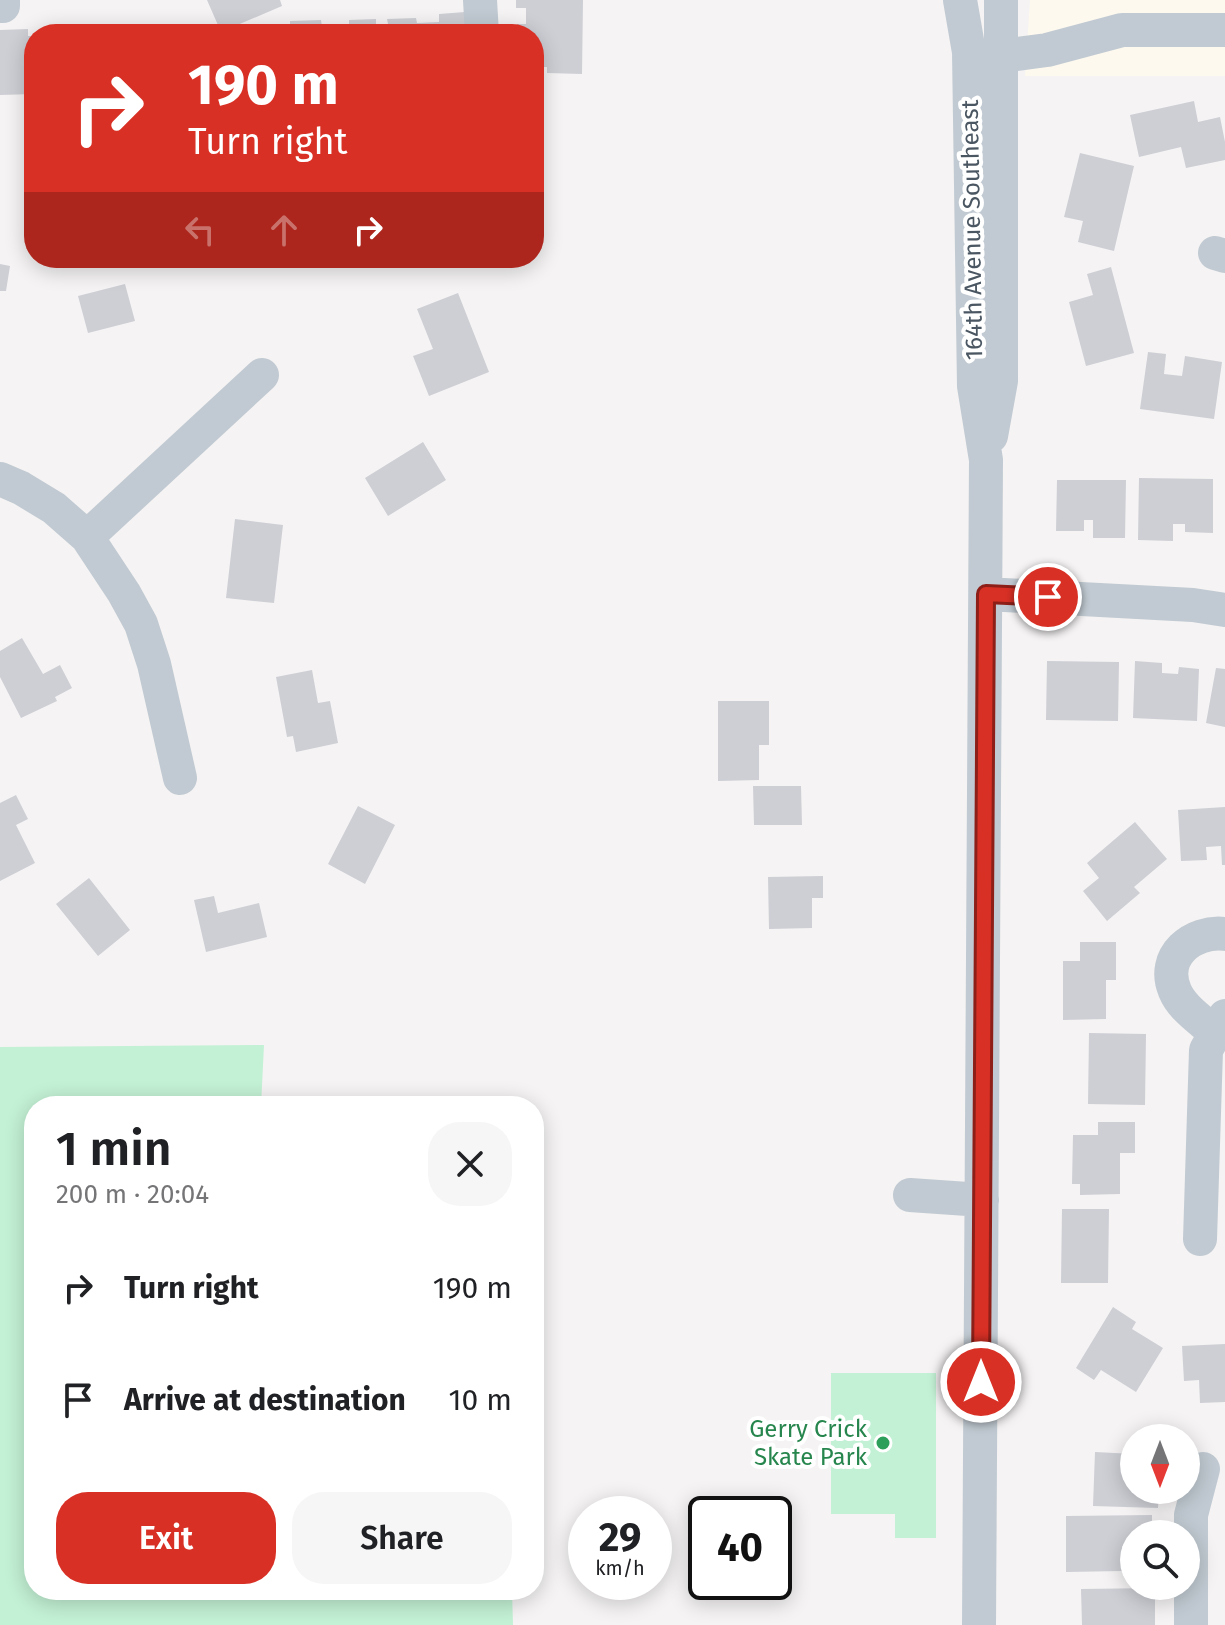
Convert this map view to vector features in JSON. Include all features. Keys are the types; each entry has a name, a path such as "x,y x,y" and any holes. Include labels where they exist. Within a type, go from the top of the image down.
{"street":[{"path":"0,6 3,6 3,0"},
{"path":"480,0 481,24"},
{"name":"164th Avenue Southeast","path":"960,0 969,52 974,386 986,460 979,1625"},
{"name":"164th Avenue Southeast","path":"986,460 1001,381 1001,0"},
{"path":"1001,56 1047,50 1122,30 1225,30"},
{"path":"87,537 262,375"},
{"path":"0,479 54,508 87,537 141,624 154,664 180,778"},
{"path":"986,594 1193,605 1225,610"},
{"path":"1200,1239 1203,1081 1206,1050 1219,1024 1182,1004 1171,979 1172,966 1186,943 1197,936 1225,934"},
{"path":"910,1195 982,1200"},
{"path":"1191,1625 1191,1515 1203,1469"}],"shaded area":[{"path":"1030,0 1225,0 1225,76 1025,76"}],"green space":[{"path":"264,1045 261,1096 24,1096 24,1600 512,1600 513,1625 0,1625 0,1047"},
{"name":"Gerry Crick Skate Park","path":"831,1373 936,1373 936,1538 895,1538 895,1514 831,1514"}],"building":[{"path":"207,0 280,0 282,6 240,24 218,24"},
{"path":"516,0 583,0 582,74 547,73 547,67 544,67 544,24 526,24 526,8 516,8"},
{"path":"465,12 466,24 388,24 387,19 416,18 417,23 439,22 439,14"},
{"path":"376,19 376,24 349,24 349,20"},
{"path":"321,20 322,24 290,24 290,21"},
{"path":"24,29 24,94 0,95 0,30"},
{"path":"1194,101 1198,122 1220,117 1225,160 1186,168 1181,147 1139,157 1130,115"},
{"path":"1080,153 1134,166 1114,251 1078,242 1083,221 1064,217"},
{"path":"0,264 10,266 6,291 0,291"},
{"path":"1111,267 1134,353 1086,366 1069,302 1093,295 1087,274"},
{"path":"125,284 135,321 88,333 78,296"},
{"path":"458,293 489,372 429,396 413,356 433,349 417,309"},
{"path":"1148,352 1166,354 1164,374 1182,376 1185,356 1222,362 1214,419 1140,409"},
{"path":"423,442 446,480 388,516 365,478"},
{"path":"1139,478 1213,479 1213,533 1185,532 1185,524 1173,524 1173,541 1138,540"},
{"path":"1057,480 1126,480 1125,538 1093,538 1093,520 1084,520 1084,531 1056,531"},
{"path":"235,519 283,525 274,603 226,598"},
{"path":"22,638 43,674 60,665 72,688 55,697 57,701 21,718 0,677 0,651"},
{"path":"1047,661 1119,662 1118,721 1046,720"},
{"path":"1135,661 1162,663 1162,673 1178,674 1179,667 1199,669 1197,721 1133,718"},
{"path":"1216,668 1225,669 1225,727 1206,723"},
{"path":"312,670 318,703 330,701 338,743 296,752 293,736 287,737 276,677"},
{"path":"718,701 769,701 769,745 759,745 759,780 718,781"},
{"path":"753,786 801,786 802,825 754,825"},
{"path":"16,795 28,819 16,825 35,863 0,881 0,803"},
{"path":"358,806 395,825 365,884 328,864"},
{"path":"1225,807 1225,865 1222,865 1221,846 1206,847 1207,860 1181,861 1178,810"},
{"path":"1135,822 1167,859 1134,887 1140,893 1107,921 1083,891 1099,878 1087,863"},
{"path":"823,876 823,898 812,898 812,928 769,929 768,877"},
{"path":"89,878 130,930 98,956 56,904"},
{"path":"214,896 218,913 259,903 267,937 206,952 194,900"},
{"path":"1080,942 1116,942 1116,980 1106,980 1106,1019 1063,1020 1063,961 1080,961"},
{"path":"1089,1033 1146,1034 1145,1105 1088,1104"},
{"path":"1098,1122 1135,1122 1135,1153 1120,1153 1120,1194 1080,1195 1080,1184 1072,1184 1073,1135 1098,1135"},
{"path":"1062,1209 1109,1209 1108,1283 1061,1283"},
{"path":"1113,1307 1136,1322 1132,1329 1163,1348 1136,1392 1101,1370 1094,1380 1076,1368"},
{"path":"1225,1344 1225,1402 1200,1403 1199,1380 1184,1381 1182,1346"},
{"path":"1095,1452 1120,1453 1120,1504 1158,1504 1158,1508 1093,1506"},
{"path":"1152,1515 1152,1520 1120,1520 1120,1571 1066,1572 1066,1516"},
{"path":"1120,1588 1120,1600 1155,1600 1155,1625 1082,1625 1081,1589"}],"place":[{"name":"Gerry Crick Skate Park","path":"883,1443"}],"route":[{"path":"981,1382 986,594 1048,597"}]}
